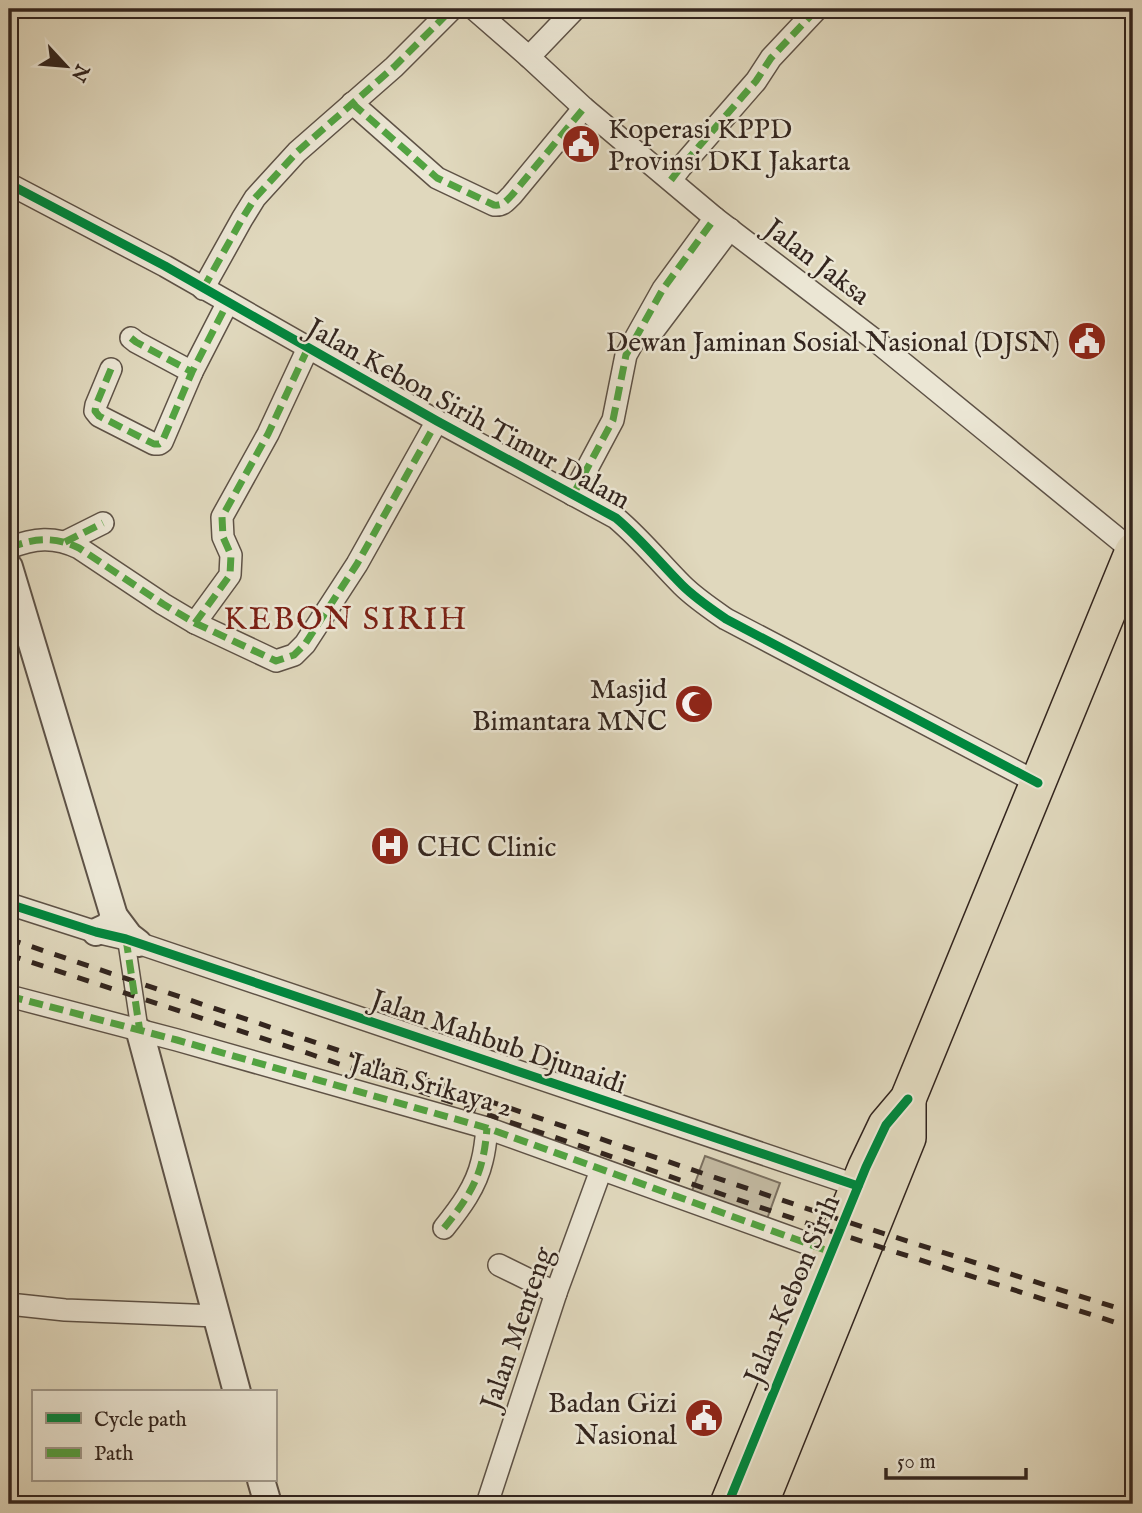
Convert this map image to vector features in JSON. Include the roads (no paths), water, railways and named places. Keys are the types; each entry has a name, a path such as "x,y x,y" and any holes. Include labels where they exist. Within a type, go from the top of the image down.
{"main road":[{"name":"Jalan Kebon Sirih","path":"752,1504 831,1252 886,1125 908,1099 1133,551"},
{"name":"Jalan Kebon Sirih","path":"752,1504 908,1138 908,1099"}],"street":[{"path":"203,289 255,198 297,152 394,67 452,9"},
{"name":"Jalan Jaksa","path":"474,9 584,108 723,224 872,337 1133,551"},
{"path":"529,57 575,9"},
{"path":"671,180 756,82 771,58 817,9"},
{"path":"352,103 437,178 494,205 500,205 512,195 584,108"},
{"name":"Jalan Kebon Sirih Timur Dalam","path":"9,184 153,260 615,519 635,534 682,585 726,619 1038,783"},
{"path":"651,334 723,224"},
{"path":"573,495 614,420 626,355 663,289 723,224"},
{"path":"111,369 95,411 99,416 154,444 159,444 228,302"},
{"path":"131,338 192,372"},
{"path":"195,623 230,575 231,555 223,537 222,517 268,434 307,348"},
{"path":"9,548 28,540 65,542 79,548 195,623 276,661 294,655 305,644 357,564 437,421"},
{"path":"65,542 103,523"},
{"path":"9,567 118,933 140,1032 236,1390"},
{"name":"Jalan Mahbub Djunaidi","path":"9,904 118,933 858,1186"},
{"name":"Jalan Srikaya 2","path":"9,996 487,1128 831,1252"},
{"path":"444,1228 460,1209 475,1182 482,1162 487,1128"},
{"name":"Jalan Menteng","path":"487,1504 556,1293 601,1170"},
{"path":"499,1265 556,1293"},
{"path":"9,1304 65,1310 217,1316"},
{"path":"262,1482 268,1504"}],"railway":[{"path":"9,939 835,1218 1133,1313"},
{"path":"9,955 830,1231 1133,1328"}],"place":[{"name":"Koperasi KPPD Provinsi DKI Jakarta","path":"581,144"},
{"name":"Dewan Jaminan Sosial Nasional (DJSN)","path":"1087,341"},
{"name":"Masjid Bimantara MNC","path":"694,704"},
{"name":"CHC Clinic","path":"390,846"},
{"name":"Badan Gizi Nasional","path":"704,1418"}],"district":[{"name":"KEBON SIRIH","path":"346,618"}]}
